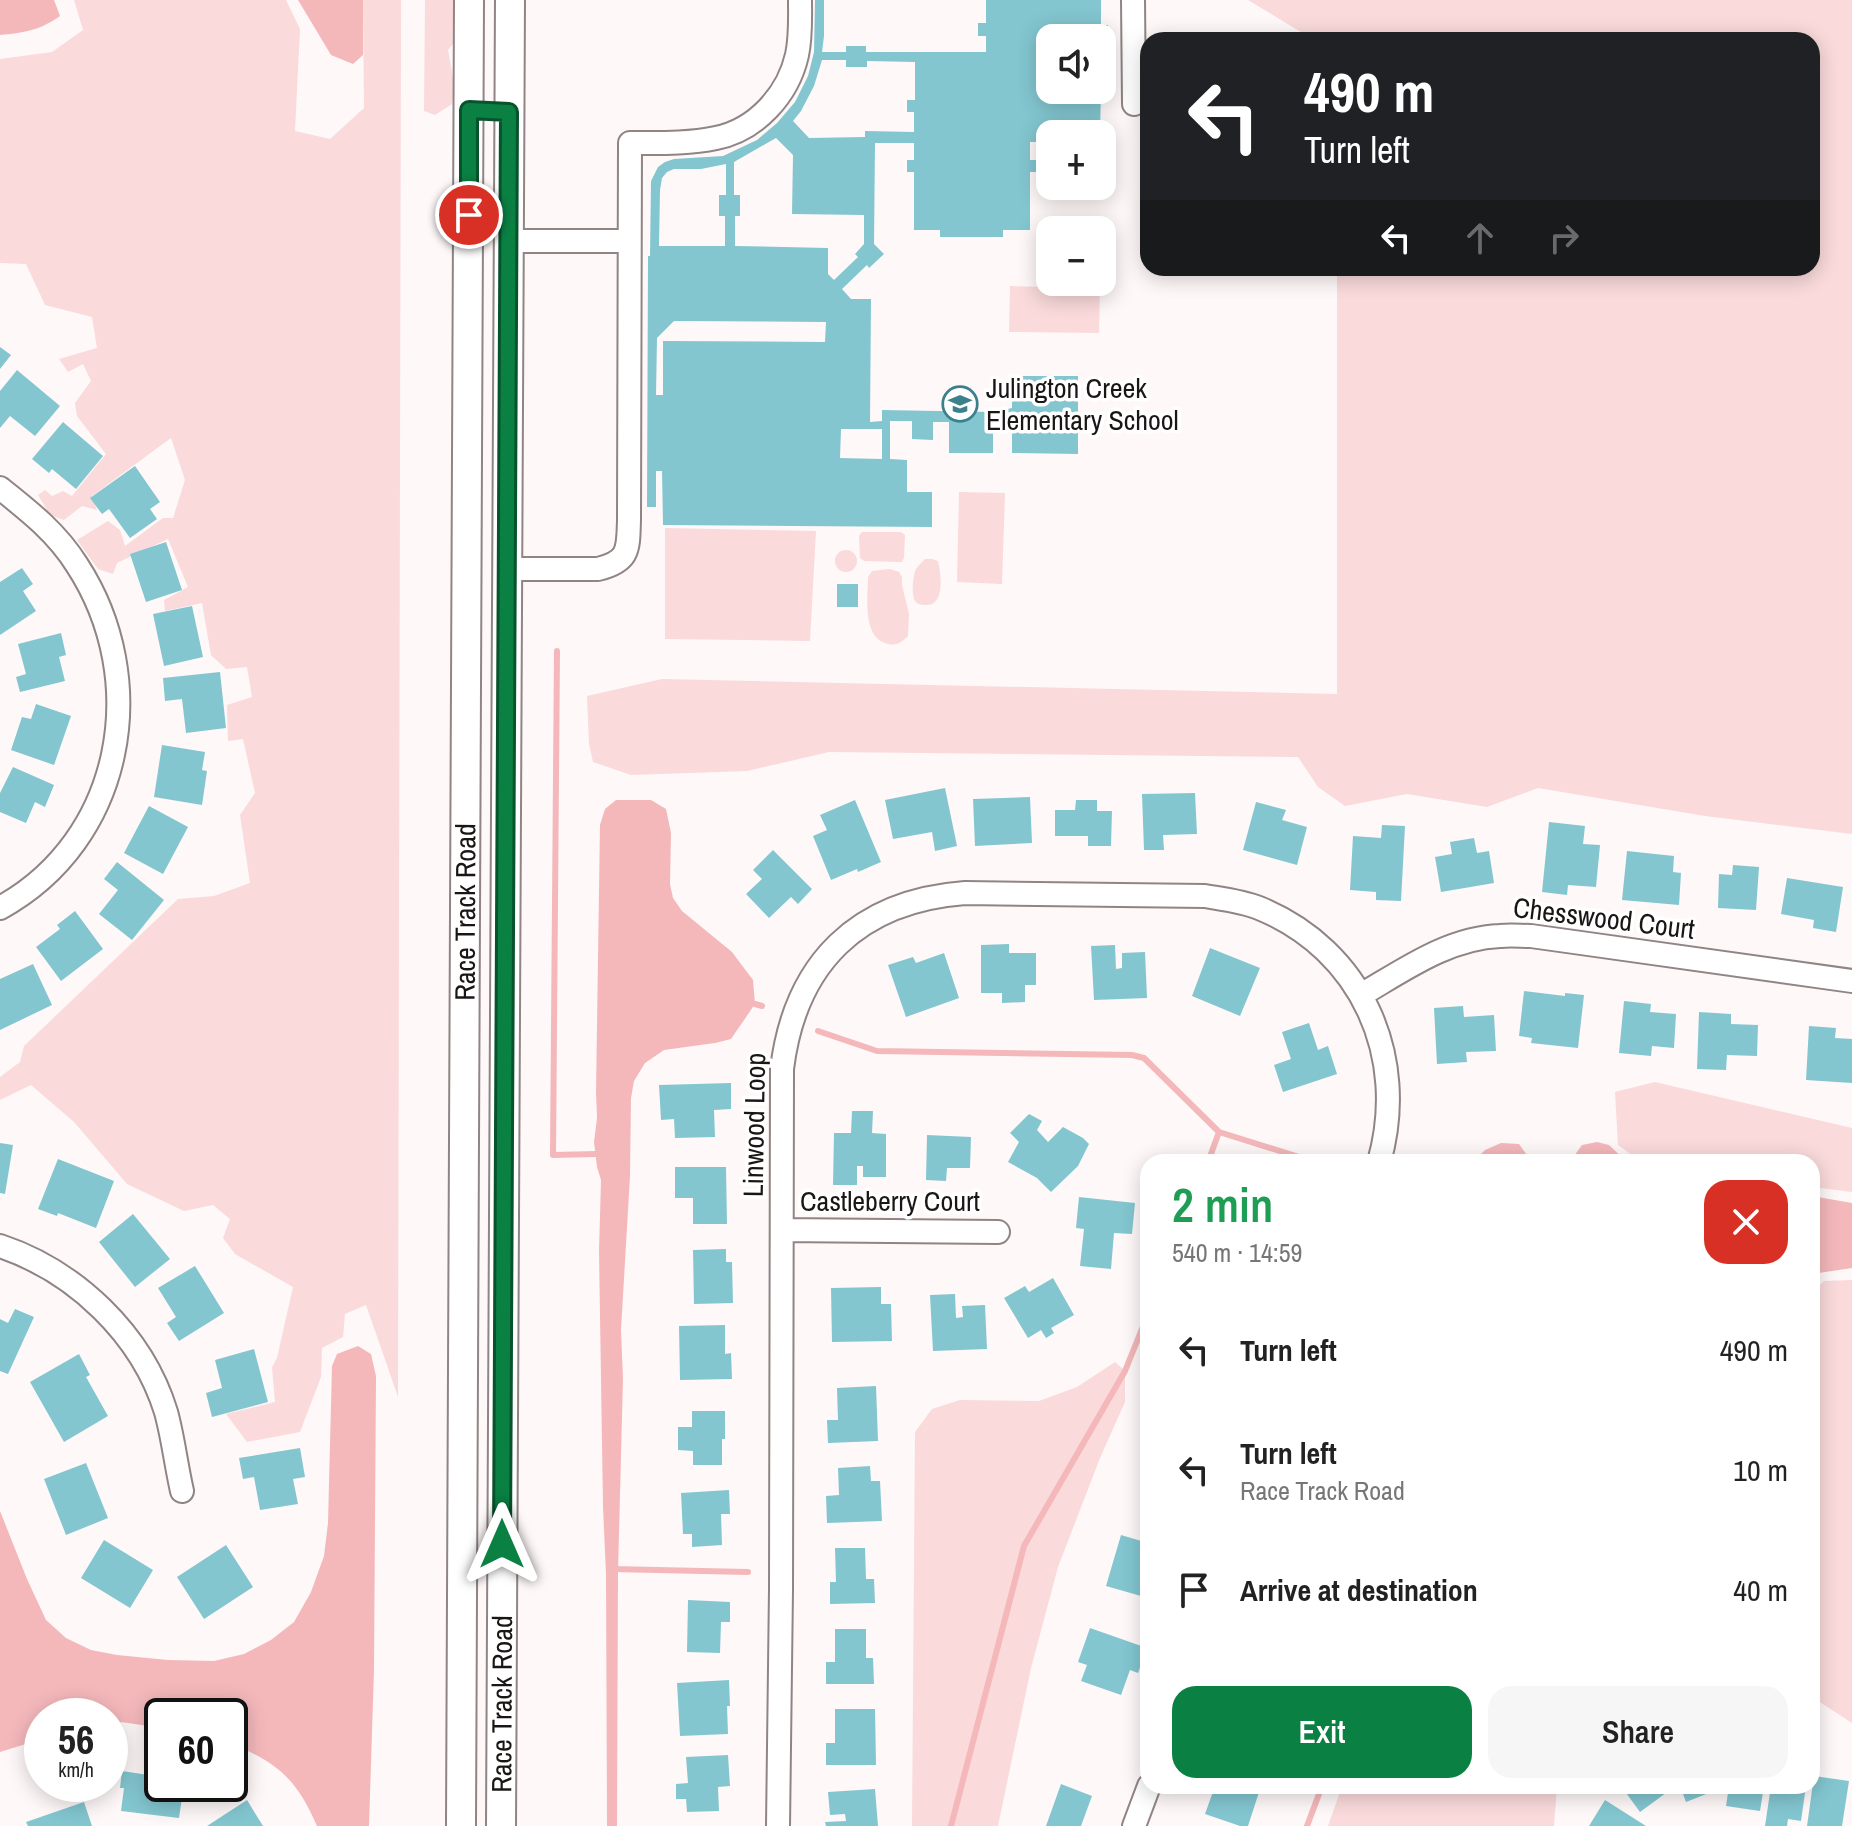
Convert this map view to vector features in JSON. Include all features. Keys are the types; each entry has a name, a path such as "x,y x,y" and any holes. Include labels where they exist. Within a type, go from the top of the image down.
{"main road":[{"name":"Race Track Road","path":"461,1826 469,0"},
{"name":"Race Track Road","path":"501,1826 510,0"},
{"path":"469,110 509,112"},
{"path":"468,241 509,241"},
{"path":"467,525 486,551 507,569"}],"street":[{"path":"507,569 598,569 612,566 626,553 629,520 630,143 715,138 757,120 785,87 792,71 799,44 800,0"},
{"path":"1133,0 1134,104"},
{"path":"509,241 629,241"},
{"path":"0,488 42,521 77,564 108,626 119,685 119,720 113,754 105,785 92,814 55,866 32,887 0,908"},
{"name":"Linwood Loop","path":"778,1826 782,1069 794,1013 806,986 822,962 841,941 886,911 925,898 965,893 1205,896 1258,908 1286,921 1324,948 1361,995 1375,1024 1387,1078 1386,1135 1381,1154"},
{"name":"Chesswood Court","path":"1361,995 1426,957 1456,944 1499,936 1531,936 1852,981"},
{"name":"Castleberry Court","path":"782,1230 998,1232"},
{"path":"0,1246 34,1260 69,1280 120,1329 146,1369 166,1411 182,1491"},
{"path":"1134,1826 1146,1794"}],"shaded area":[{"path":"0,0 54,0 60,16 32,30 0,35"},
{"path":"74,0 286,0 300,29 295,131 330,139 364,108 363,0 401,0 398,1397 366,1305 345,1314 343,1337 322,1348 321,1377 300,1432 247,1442 226,1414 275,1402 272,1367 277,1358 293,1287 235,1254 223,1238 230,1219 213,1205 184,1211 127,1184 74,1122 31,1085 0,1100 0,1077 20,1062 24,1046 178,899 214,896 250,883 240,815 255,793 243,739 228,741 227,705 252,697 247,667 226,669 211,655 202,603 165,611 164,600 188,587 168,539 117,563 113,574 98,569 77,540 108,521 120,530 125,546 163,518 173,518 185,480 171,438 92,496 97,510 82,506 64,520 50,515 38,495 45,490 52,496 63,491 72,496 106,454 77,416 75,403 91,381 83,364 68,372 59,359 97,348 92,317 45,305 26,264 0,263 0,59 52,52 83,30"},
{"path":"298,0 363,0 363,55 353,64 331,55"},
{"path":"425,0 453,0 459,11 458,38 448,50 455,89 452,104 435,115 424,111"},
{"path":"1248,0 1852,0 1852,834 1705,816 1538,788 1487,807 1407,794 1345,806 1318,787 1298,757 829,752 747,771 631,775 593,762 587,696 662,679 1337,694 1337,276 1820,276 1820,32 1301,32"},
{"path":"1010,286 1036,287 1036,296 1100,296 1099,333 1009,332"},
{"path":"959,492 1005,493 1002,584 957,582"},
{"path":"665,528 816,531 810,641 665,639"},
{"path":"862,532 901,532 905,535 902,562 864,561 860,558 859,536"},
{"path":"846,550 854,553 857,561 854,569 846,572 838,569 835,561 838,553"},
{"path":"925,559 938,561 941,581 937,600 927,605 916,602 913,590 916,569"},
{"path":"890,569 899,572 902,577 909,614 908,636 892,645 878,639 873,632 867,604 868,577 872,571"},
{"path":"616,800 651,800 666,809 671,833 670,884 673,898 682,911 732,952 753,980 755,1004 731,1039 664,1050 645,1063 634,1081 621,1330 617,1826 607,1826 606,1574 599,1251 601,1180 594,1142 597,1118 600,825 605,809"},
{"path":"1655,1082 1852,1128 1852,1192 1820,1188 1820,1154 1630,1154 1618,1145 1615,1092"},
{"path":"1597,1142 1609,1145 1619,1154 1575,1154 1582,1145"},
{"path":"1501,1143 1519,1144 1526,1154 1481,1154"},
{"path":"1820,1197 1852,1203 1852,1268 1820,1273"},
{"path":"1852,1280 1852,1723 1820,1702 1820,1285 1824,1281"},
{"path":"358,1346 371,1354 376,1376 374,1670 369,1826 317,1826 301,1796 284,1774 248,1752 248,1698 144,1698 144,1725 128,1723 128,1698 24,1698 24,1745 0,1752 0,1511 46,1620 66,1638 91,1650 168,1660 214,1661 244,1654 271,1640 294,1622 311,1592 324,1556 328,1523 332,1366 337,1354"},
{"path":"1115,1362 1125,1371 1125,1402 1058,1567 1031,1668 998,1826 912,1826 915,1432 932,1409 960,1400 1039,1401 1077,1387"},
{"path":"1339,1794 1556,1794 1554,1826 1328,1826"}],"building":[{"path":"815,0 824,0 822,52 846,52 846,46 866,46 866,52 986,52 986,36 978,36 978,23 986,23 986,0 1101,0 1101,24 1036,24 1036,104 1101,104 1100,120 1036,120 1036,142 1030,142 1030,160 1036,160 1036,172 1030,172 1030,230 1003,230 1003,237 940,237 940,230 914,230 914,172 907,172 907,160 914,160 914,143 875,143 874,244 884,254 869,268 867,265 842,289 851,299 871,299 870,422 882,421 882,410 993,412 1012,408 1012,376 1078,376 1078,454 1012,453 1012,421 993,424 993,453 949,453 949,422 933,422 933,440 912,439 912,421 890,421 890,459 907,460 907,492 932,492 932,527 663,525 662,471 656,471 656,507 647,507 651,181 658,167 665,162 723,156 757,140 795,102 808,76 814,52","holes":["822,60 846,60 846,67 867,67 867,61 915,62 915,100 907,100 907,112 914,112 914,132 865,131 865,137 809,138 793,121 814,86","776,138 793,155 792,214 864,215 864,244 855,254 858,257 834,280 828,274 828,248 735,246 735,216 740,216 740,195 734,195 734,162","726,164 726,195 719,195 719,216 725,216 725,246 659,246 662,178 674,169 701,169","674,321 826,322 825,342 663,341 663,395 656,395 657,338","841,429 882,429 882,459 840,458"]},
{"path":"0,347 11,355 0,369"},
{"path":"17,370 60,406 35,436 10,416 0,428 0,391"},
{"path":"63,422 103,456 76,489 52,469 49,473 32,459"},
{"path":"135,466 160,502 150,509 157,519 130,538 109,509 102,514 90,498"},
{"path":"166,542 182,590 146,602 130,554"},
{"path":"22,568 33,584 23,591 36,611 0,635 0,582"},
{"path":"837,584 858,584 858,607 837,607"},
{"path":"192,606 203,657 164,666 153,614"},
{"path":"61,633 66,655 59,657 65,681 20,692 16,677 26,674 18,644"},
{"path":"220,672 226,728 186,733 182,699 165,701 163,678"},
{"path":"36,704 71,716 54,765 11,750 22,717 31,719"},
{"path":"162,745 205,752 202,770 207,771 202,805 154,797"},
{"path":"13,767 54,785 45,807 35,802 26,823 0,812 0,793"},
{"path":"945,788 957,846 935,851 932,832 893,839 885,800"},
{"path":"1195,793 1197,834 1163,835 1164,850 1144,850 1142,794"},
{"path":"1030,797 1032,843 975,846 973,799"},
{"path":"855,800 881,862 831,880 813,836 827,830 820,815"},
{"path":"1076,800 1097,800 1097,811 1112,811 1111,846 1088,846 1088,836 1055,836 1055,810 1075,810"},
{"path":"1256,802 1286,810 1282,820 1307,827 1297,865 1243,850"},
{"path":"149,806 188,827 163,874 124,853"},
{"path":"1549,822 1585,826 1583,844 1600,845 1596,887 1568,885 1567,895 1542,892"},
{"path":"1382,825 1405,826 1401,901 1376,900 1376,892 1350,890 1353,836 1381,838"},
{"path":"1474,838 1477,853 1489,851 1494,883 1441,892 1435,857 1452,854 1450,842"},
{"path":"773,850 812,889 798,904 791,897 769,918 746,894 762,879 753,870"},
{"path":"1627,851 1674,856 1673,872 1681,873 1679,905 1622,900"},
{"path":"117,862 164,900 132,940 99,914 118,890 104,879"},
{"path":"1733,865 1759,867 1756,910 1718,908 1719,874 1732,875"},
{"path":"1787,878 1843,887 1836,932 1813,928 1814,920 1781,914"},
{"path":"75,911 103,949 61,981 36,947 60,929 57,925"},
{"path":"1009,944 1009,953 1036,953 1036,985 1025,985 1025,1002 1002,1003 1002,993 981,993 981,945"},
{"path":"1115,945 1116,969 1122,968 1122,953 1145,952 1147,998 1094,1000 1091,946"},
{"path":"1210,948 1260,968 1240,1016 1192,996"},
{"path":"944,953 959,998 906,1017 888,965 913,957 916,963"},
{"path":"33,964 52,1005 0,1030 0,979"},
{"path":"1524,991 1584,995 1578,1048 1531,1043 1532,1038 1519,1036"},
{"path":"1624,1001 1651,1004 1650,1012 1676,1014 1674,1048 1652,1046 1651,1056 1619,1053"},
{"path":"1463,1006 1464,1017 1494,1015 1496,1051 1466,1052 1467,1062 1437,1064 1434,1008"},
{"path":"1699,1012 1731,1014 1731,1024 1758,1025 1757,1056 1727,1055 1726,1070 1697,1069"},
{"path":"1309,1023 1318,1050 1328,1046 1337,1074 1283,1092 1274,1065 1291,1059 1282,1032"},
{"path":"1809,1026 1836,1028 1835,1038 1852,1039 1852,1083 1806,1080"},
{"path":"731,1083 731,1109 714,1110 715,1137 675,1138 674,1119 661,1120 659,1085"},
{"path":"852,1111 873,1111 872,1133 886,1134 886,1177 863,1177 863,1166 857,1166 857,1185 833,1185 834,1133 851,1133"},
{"path":"1029,1114 1042,1121 1037,1130 1048,1142 1063,1127 1089,1144 1078,1166 1051,1192 1037,1178 1008,1162 1019,1142 1010,1133"},
{"path":"927,1135 971,1137 970,1168 947,1168 946,1181 926,1180"},
{"path":"0,1143 13,1145 5,1194 0,1193"},
{"path":"58,1159 114,1181 96,1228 58,1213 57,1216 38,1209"},
{"path":"675,1167 726,1167 727,1224 693,1224 693,1198 675,1198"},
{"path":"1079,1197 1135,1203 1132,1234 1114,1233 1111,1269 1080,1266 1084,1229 1076,1228"},
{"path":"133,1214 170,1259 135,1287 99,1242"},
{"path":"726,1249 726,1262 732,1262 733,1303 694,1304 693,1250"},
{"path":"195,1266 224,1313 179,1341 167,1323 176,1317 158,1288"},
{"path":"1053,1278 1074,1315 1051,1328 1054,1333 1046,1338 1041,1330 1028,1338 1004,1298 1025,1286 1029,1292"},
{"path":"881,1287 881,1304 891,1304 892,1341 832,1342 831,1288"},
{"path":"955,1294 956,1318 963,1317 962,1306 985,1305 987,1349 933,1351 930,1295"},
{"path":"15,1309 34,1317 8,1374 0,1371 0,1319 8,1323"},
{"path":"725,1325 725,1354 731,1353 732,1379 680,1380 679,1326"},
{"path":"254,1349 268,1402 212,1417 206,1393 222,1388 215,1360"},
{"path":"79,1354 90,1375 86,1377 108,1416 64,1442 30,1382"},
{"path":"876,1386 878,1441 828,1443 827,1420 838,1420 837,1388"},
{"path":"692,1411 725,1411 722,1465 693,1465 693,1451 678,1450 678,1427 692,1427"},
{"path":"300,1448 305,1477 293,1479 298,1504 260,1510 254,1477 243,1479 239,1458"},
{"path":"86,1463 108,1518 66,1535 44,1479"},
{"path":"870,1466 871,1481 880,1481 882,1521 827,1523 826,1496 839,1495 838,1468"},
{"path":"729,1490 730,1514 721,1514 722,1545 692,1547 692,1534 683,1534 681,1493"},
{"path":"1121,1535 1140,1541 1140,1596 1106,1586"},
{"path":"104,1540 153,1570 130,1608 81,1578"},
{"path":"226,1545 253,1587 204,1619 177,1577"},
{"path":"835,1548 865,1548 866,1579 874,1579 875,1603 830,1604 830,1582 836,1582"},
{"path":"688,1600 730,1602 730,1622 721,1622 720,1653 687,1652"},
{"path":"1090,1628 1140,1646 1138,1673 1130,1670 1121,1695 1081,1681 1087,1665 1078,1662"},
{"path":"835,1629 866,1629 866,1658 873,1658 874,1684 826,1684 826,1662 835,1662"},
{"path":"729,1680 728,1734 680,1736 677,1683"},
{"path":"835,1709 875,1709 876,1765 826,1765 826,1743 835,1743"},
{"path":"728,1755 730,1786 718,1787 719,1811 687,1812 686,1799 676,1799 676,1784 688,1783 686,1757"},
{"path":"128,1772 144,1774 144,1802 181,1802 179,1818 121,1811 122,1802 128,1802"},
{"path":"1820,1777 1849,1781 1842,1826 1807,1826 1811,1794 1820,1794"},
{"path":"1061,1784 1092,1796 1081,1826 1046,1826"},
{"path":"875,1789 878,1826 826,1826 825,1822 846,1821 845,1814 830,1815 828,1792"},
{"path":"1212,1794 1258,1794 1248,1826 1205,1814"},
{"path":"1627,1794 1665,1794 1640,1812"},
{"path":"1683,1794 1706,1794 1686,1802"},
{"path":"1728,1794 1763,1794 1760,1811 1726,1806"},
{"path":"1770,1794 1805,1794 1801,1821 1788,1819 1787,1826 1765,1826"},
{"path":"1605,1800 1646,1826 1589,1826"},
{"path":"84,1802 92,1826 28,1826 26,1822"},
{"path":"248,1802 263,1826 207,1826"}],"waterway":[{"path":"557,651 553,1155 596,1154"},
{"path":"755,1004 762,1006"},
{"path":"818,1031 877,1051 1132,1055 1144,1058 1219,1132 1289,1154"},
{"path":"1211,1154 1219,1132"},
{"path":"951,1826 1024,1546 1125,1371 1140,1334"},
{"path":"612,1569 748,1572"},
{"path":"1307,1826 1319,1794"}],"place":[{"name":"Julington Creek Elementary School","path":"960,404"}],"route":[{"path":"469,215 469,110 509,112 502,1544"}]}
